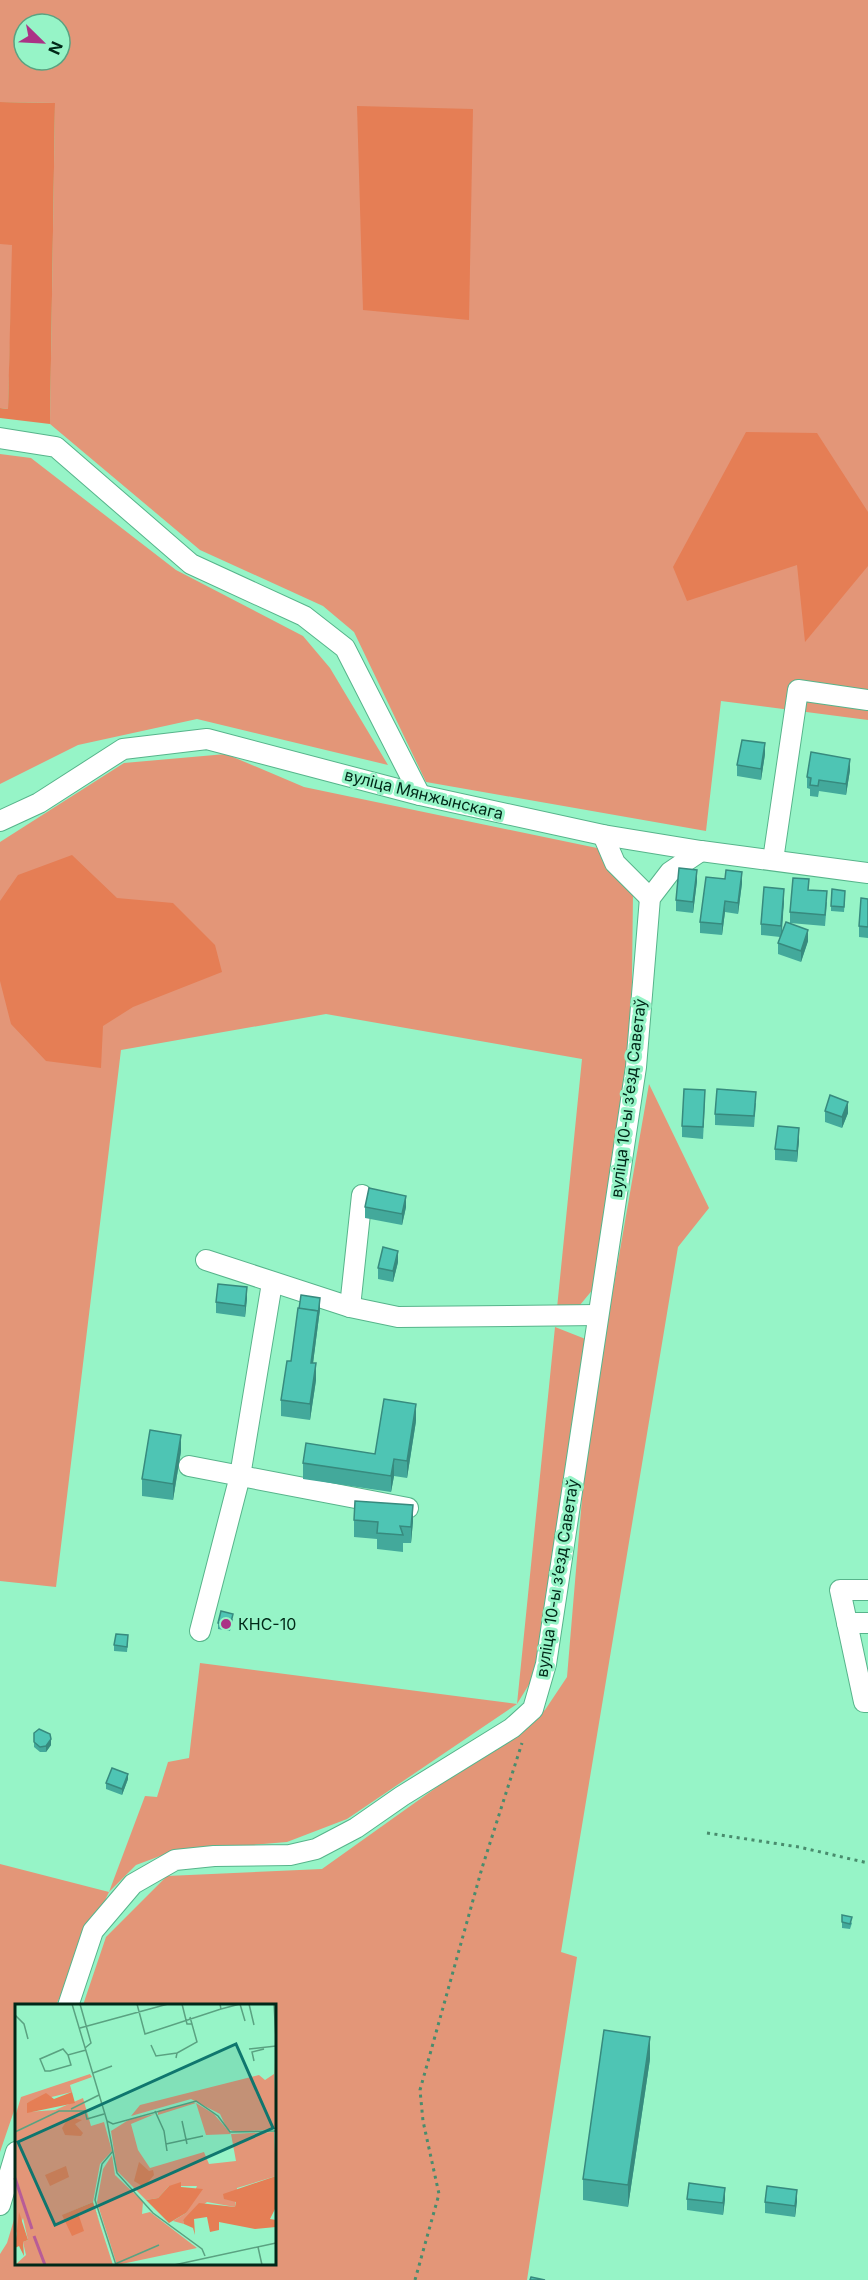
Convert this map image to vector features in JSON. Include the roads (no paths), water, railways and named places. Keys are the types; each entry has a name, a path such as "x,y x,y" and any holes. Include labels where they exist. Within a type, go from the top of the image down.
{"street":[{"path":"0,438 56,447 191,564 304,616 345,648 420,795"},
{"path":"773,860 798,690 868,700"},
{"name":"вуліца Мянжынскага","path":"0,821 39,803 123,749 207,739 420,795 603,835 701,852 868,873"},
{"path":"603,835 615,863 650,898 670,872 701,852"},
{"name":"вуліца 10-ы зʼезд Саветаў","path":"69,2004 93,1931 133,1884 175,1860 214,1856 290,1855 316,1849 356,1828 402,1796 512,1728 533,1709 546,1664 636,1067 650,898"},
{"path":"350,1306 363,1195"},
{"path":"206,1260 272,1283 350,1306 398,1317 598,1315"},
{"path":"200,1631 240,1476 272,1283"},
{"path":"189,1466 412,1508"},
{"path":"868,1590 840,1590 847,1623 862,1663 864,1702 868,1702"},
{"path":"847,1623 868,1623"},
{"path":"0,2205 15,2154"}],"place":[{"name":"КНС-10","path":"226,1624"}]}
